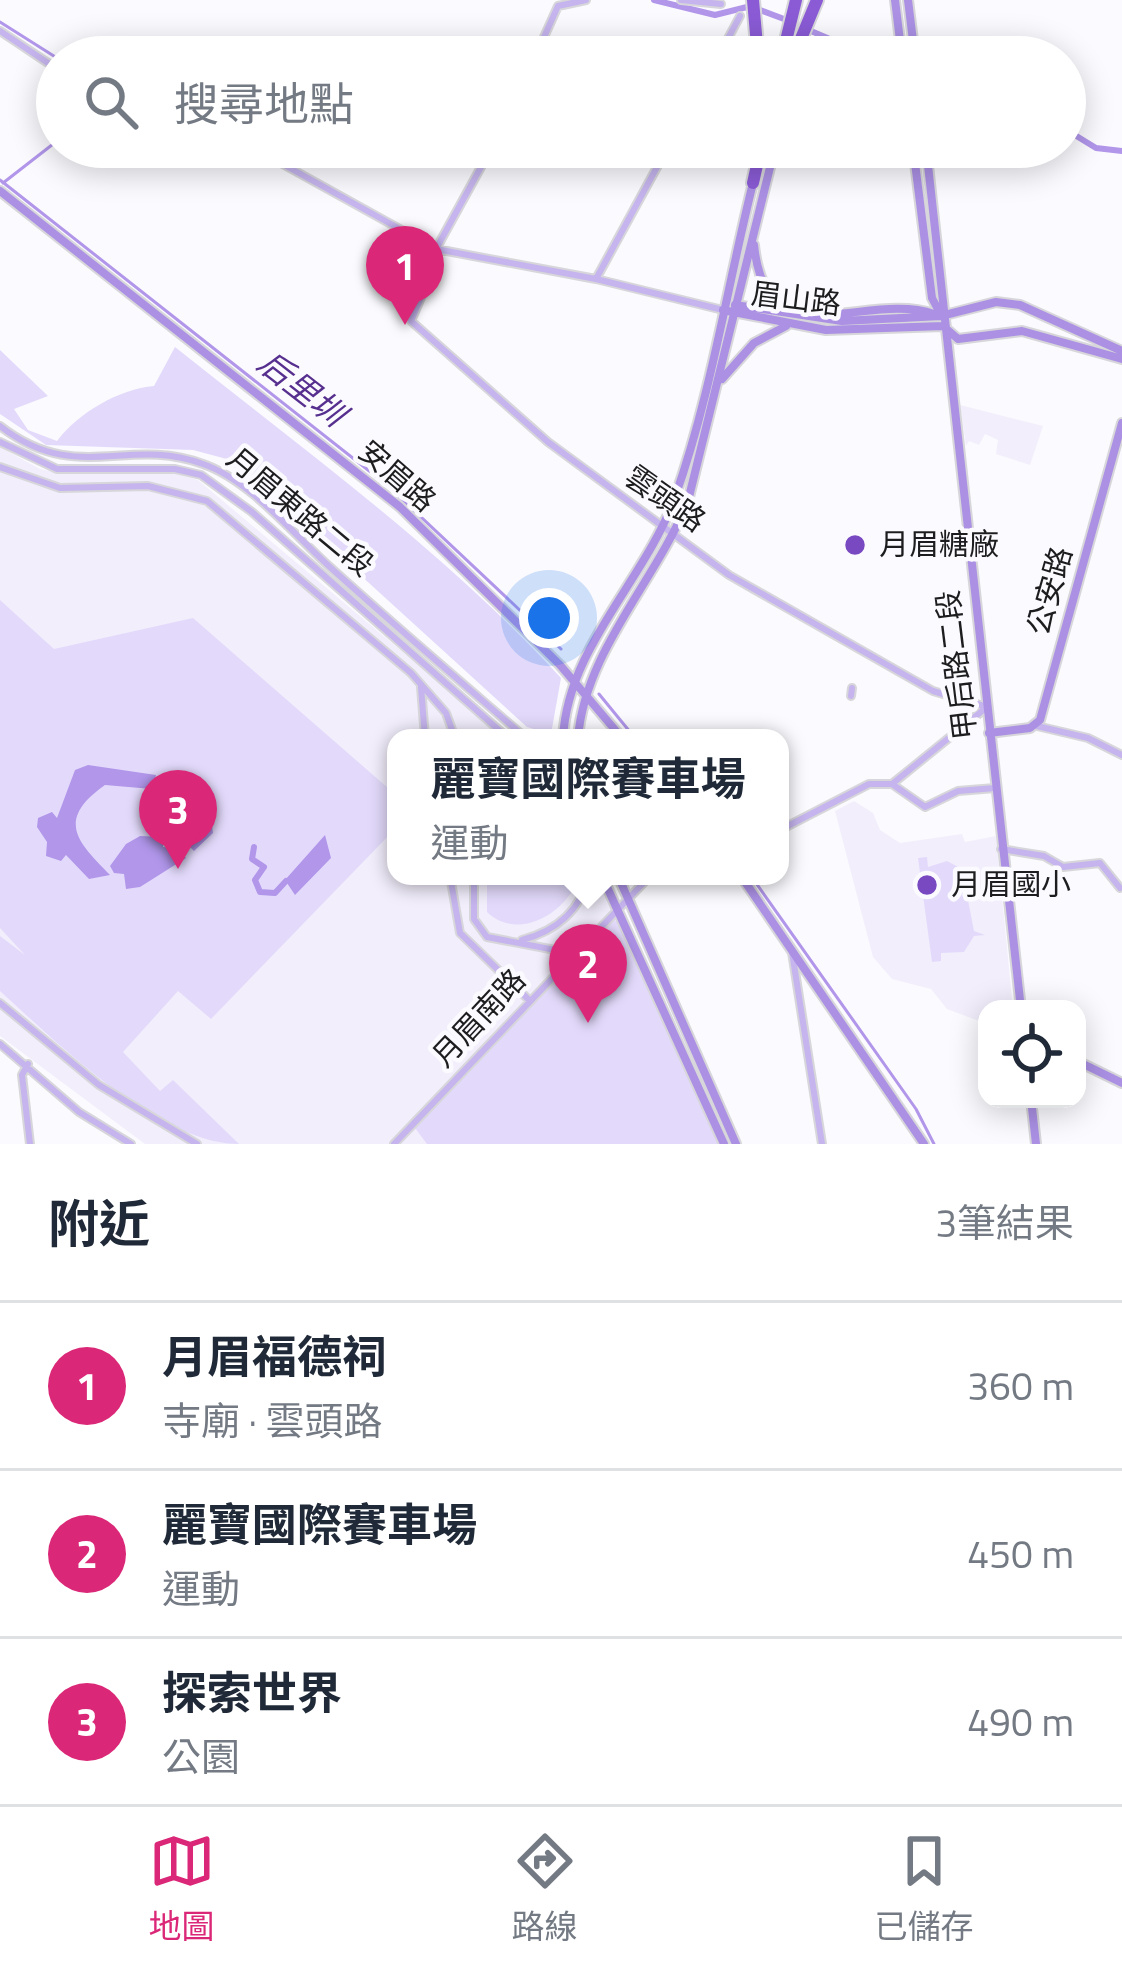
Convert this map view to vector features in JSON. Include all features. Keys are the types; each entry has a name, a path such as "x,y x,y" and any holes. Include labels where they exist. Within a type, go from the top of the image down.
{"highway":[{"path":"753,0 756,36"},
{"path":"787,36 796,0"},
{"path":"801,36 805,0"},
{"path":"802,36 817,0"},
{"path":"753,183 755,168"}],"street":[{"path":"544,36 558,6 586,0"},
{"path":"681,0 721,4"},
{"path":"895,0 899,36"},
{"path":"908,0 913,36"},
{"path":"729,36 740,16"},
{"path":"0,31 36,55"},
{"path":"290,168 436,249 596,279 723,310"},
{"name":"雲頭路","path":"480,168 436,249 437,260 411,321 548,442 729,575 933,691 987,706"},
{"path":"596,279 657,168"},
{"path":"580,729 586,695 674,535 718,386 770,168"},
{"name":"甲后路二段","path":"916,168 932,298 942,321"},
{"name":"甲后路二段","path":"928,168 1020,1000"},
{"path":"563,729 574,681 662,528 753,183"},
{"name":"安眉路","path":"0,191 400,507 574,681 614,729"},
{"path":"754,238 762,286 786,308 837,315 924,310 942,321"},
{"name":"眉山路","path":"723,310 786,326 870,330 942,321 996,302 1031,310 1122,355"},
{"name":"眉山路","path":"723,310 738,304 842,321 942,321 958,339 1022,331 1122,355"},
{"path":"1022,331 1031,310"},
{"path":"718,386 754,343 786,326"},
{"name":"公安路","path":"1037,726 1122,423"},
{"name":"月眉東路二段","path":"0,426 40,453 59,458 152,456 206,464 260,504 516,729"},
{"name":"月眉東路二段","path":"0,442 57,469 176,469 201,476 251,512 498,729"},
{"path":"0,467 60,488 148,486 206,501 362,629 446,713 451,729"},
{"path":"421,687 424,729"},
{"path":"892,784 987,706"},
{"path":"989,733 1037,726 1088,738 1122,754"},
{"path":"789,825 869,784 892,784 925,807 958,790 995,788"},
{"path":"1001,849 1044,856 1063,867 1100,863 1120,888"},
{"path":"452,885 460,933 529,1000"},
{"path":"475,885 478,930 487,938 571,953"},
{"path":"518,942 558,925 586,885"},
{"path":"606,885 724,1144"},
{"path":"622,885 736,1144"},
{"name":"月眉南路","path":"394,1144 571,953 641,885"},
{"path":"748,885 925,1144"},
{"path":"791,945 821,1144"},
{"path":"0,1003 99,1085 197,1144"},
{"path":"0,1044 79,1112 131,1144"},
{"path":"28,1064 22,1075 30,1144"},
{"path":"1086,1065 1122,1083"},
{"path":"1032,1108 1036,1144"}],"shaded area":[{"path":"175,347 374,505 470,588 561,678 552,729 527,727 313,532 223,458 193,450 46,445 0,414 0,350 48,396 14,409 28,430 57,441 100,404 154,386"},
{"path":"960,405 1043,426 1030,465 996,454 998,440 985,434 979,445 969,441 966,446"},
{"path":"0,447 40,469 64,474 174,473 198,480 494,729 387,729 387,885 603,885 721,1144 145,1144 0,1036"},
{"path":"0,600 54,649 193,618 387,787 387,837 211,1019 178,991 123,1052 160,1091 173,1080 239,1144 208,1140 144,1109 80,1062 0,991 0,936 25,955 0,928"},
{"path":"88,765 156,775 152,789 105,785 80,810 76,821 81,842 110,875 89,879 66,855 61,861 46,856 47,842 37,827 38,818 52,812 57,818 75,770"},
{"path":"170,775 198,779 205,797 213,833 194,851 184,841 189,833 172,820 165,828 156,818 160,780"},
{"name":"月眉國小","path":"854,801 873,813 880,830 900,843 962,834 965,842 996,836 1012,1000 978,1000 978,1021 947,1009 931,989 892,979 873,957 835,811"},
{"path":"325,835 331,858 295,895 285,880"},
{"path":"140,836 163,837 163,847 170,848 171,841 186,858 140,887 126,889 124,874 114,873 110,866 126,844"},
{"path":"927,857 928,867 947,861 962,869 974,931 985,935 974,936 964,952 941,953 941,961 932,962 918,858"},
{"path":"487,885 575,885 553,912 527,924 499,921 487,912"},
{"path":"613,919 622,926 720,1144 427,1144 415,1128"}],"waterway":[{"path":"654,0 715,15 747,7"},
{"path":"760,10 784,19"},
{"path":"0,22 36,45"},
{"path":"811,31 823,36"},
{"path":"1086,142 1122,151"},
{"path":"3,183 36,157"},
{"name":"后里圳","path":"0,180 387,485 561,649"},
{"name":"后里圳","path":"599,694 628,729"},
{"path":"254,847 252,859 264,867 255,880 260,892 275,893 286,881"},
{"name":"后里圳","path":"757,885 916,1109 934,1144"}],"place":[{"name":"月眉福德祠","path":"405,325"},
{"name":"月眉糖廠","path":"855,545"},
{"name":"探索世界","path":"178,869"},
{"name":"月眉國小","path":"927,885"},
{"name":"麗寶國際賽車場","path":"588,1023"}]}
